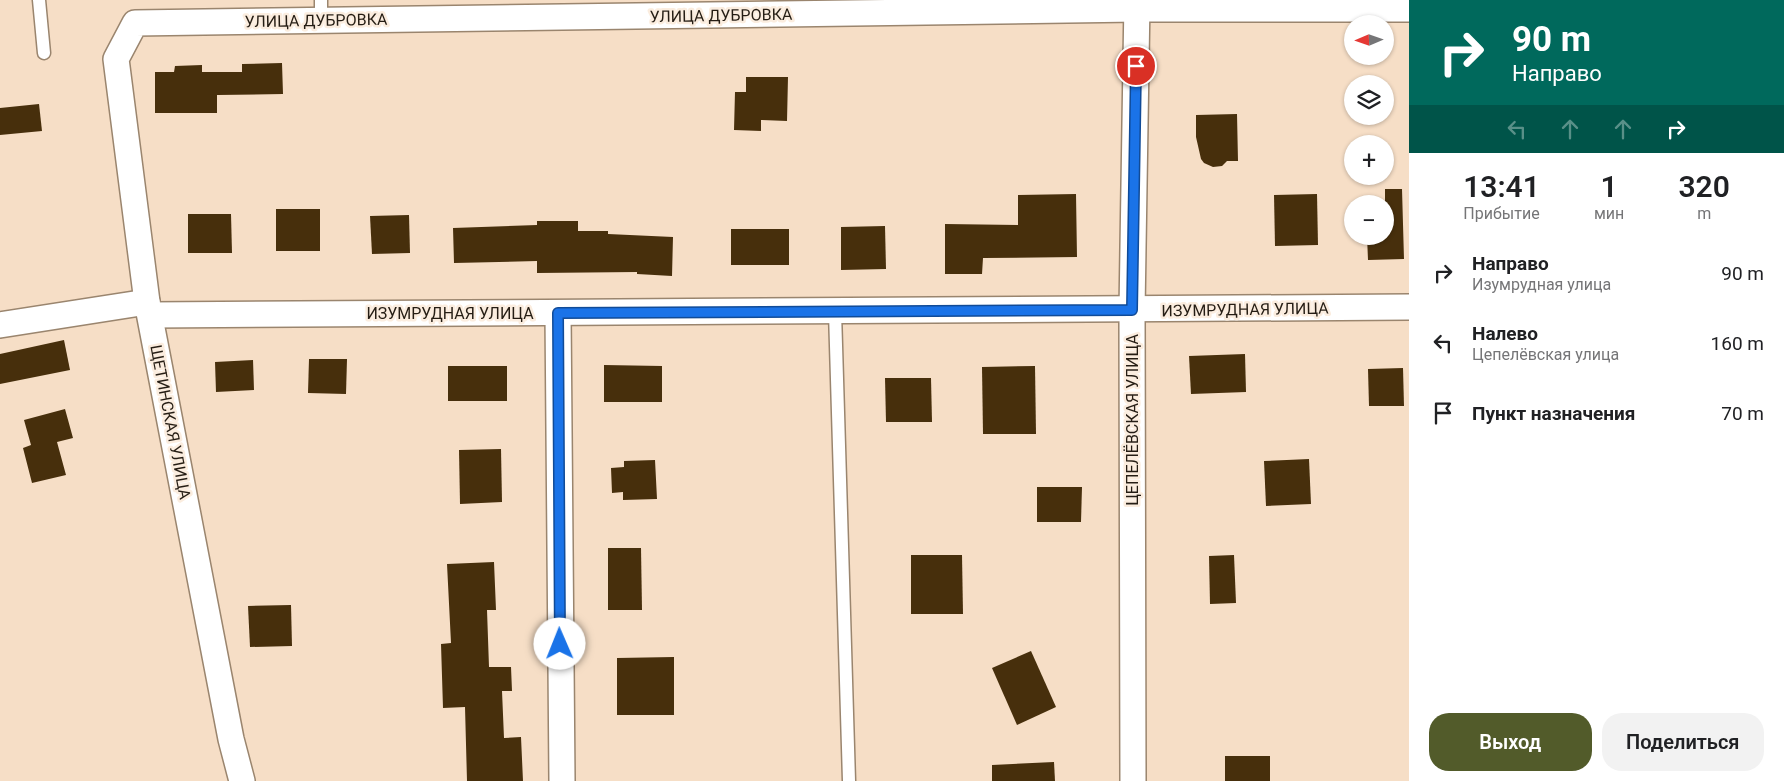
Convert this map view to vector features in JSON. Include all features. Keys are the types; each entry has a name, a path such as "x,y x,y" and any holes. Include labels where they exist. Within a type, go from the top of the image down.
{"street":[{"name":"УЛИЦА ДУБРОВКА","path":"116,59 135,22 321,10 1137,5 1409,9"},
{"name":"ЦЕПЕЛЁВСКАЯ УЛИЦА","path":"1133,781 1132,310 1137,5"},
{"name":"ЩЕТИНСКАЯ УЛИЦА","path":"116,59 149,309 230,739 242,781"},
{"name":"ИЗУМРУДНАЯ УЛИЦА","path":"0,325 149,309 558,313 1409,307"},
{"path":"558,313 562,781"}],"lane":[{"path":"38,0 44,53"},
{"path":"835,312 849,781"}],"building":[{"path":"282,63 283,94 217,95 217,113 155,113 155,72 174,72 175,66 202,65 202,72 242,72 242,64"},
{"path":"746,77 788,77 787,121 761,120 761,131 734,130 735,92 746,92"},
{"path":"39,104 42,131 0,135 0,108"},
{"path":"1237,114 1238,161 1227,161 1222,166 1213,167 1204,163 1201,159 1196,137 1196,115"},
{"path":"1385,189 1402,189 1404,259 1368,260 1367,245 1394,245 1394,195 1385,195"},
{"path":"1076,194 1077,257 983,258 982,274 945,274 945,224 1018,225 1018,195"},
{"path":"1317,194 1318,245 1275,246 1274,195"},
{"path":"276,209 320,209 320,251 276,251"},
{"path":"188,214 231,214 232,253 188,253"},
{"path":"409,215 410,253 372,254 370,216"},
{"path":"537,221 578,221 578,231 608,231 608,234 673,237 672,276 637,274 637,272 537,273 537,261 454,263 453,228 537,225"},
{"path":"885,226 886,269 841,270 841,227"},
{"path":"731,229 789,229 789,265 731,265"},
{"path":"64,340 70,370 0,384 0,354"},
{"path":"1245,354 1246,392 1191,394 1189,356"},
{"path":"309,359 347,359 346,394 308,393"},
{"path":"253,360 254,390 216,392 215,362"},
{"path":"604,365 662,366 662,402 604,402"},
{"path":"448,366 507,366 507,401 448,401"},
{"path":"1035,366 1036,434 983,434 982,367"},
{"path":"1403,368 1404,406 1369,406 1368,369"},
{"path":"885,378 931,378 932,422 886,422"},
{"path":"65,409 73,438 57,442 66,475 32,483 23,448 31,445 24,420"},
{"path":"501,449 502,502 460,504 459,450"},
{"path":"1309,459 1311,504 1266,506 1264,461"},
{"path":"655,460 657,499 623,500 623,492 612,493 611,468 624,467 624,461"},
{"path":"1037,487 1082,487 1081,522 1037,522"},
{"path":"608,548 641,548 642,610 608,610"},
{"path":"911,555 962,555 963,614 911,614"},
{"path":"1234,555 1236,603 1210,604 1209,556"},
{"path":"494,562 496,610 487,610 489,667 511,667 512,691 502,691 504,738 521,737 523,781 467,781 465,707 443,708 441,644 451,643 447,564"},
{"path":"291,605 292,646 250,647 248,606"},
{"path":"1031,651 1056,707 1017,725 992,668"},
{"path":"674,657 674,715 617,715 617,658"},
{"path":"1225,756 1270,756 1270,781 1225,781"},
{"path":"1054,762 1055,781 992,781 992,765"}],"route":[{"path":"560,644 558,313 1132,310 1136,66"}]}
